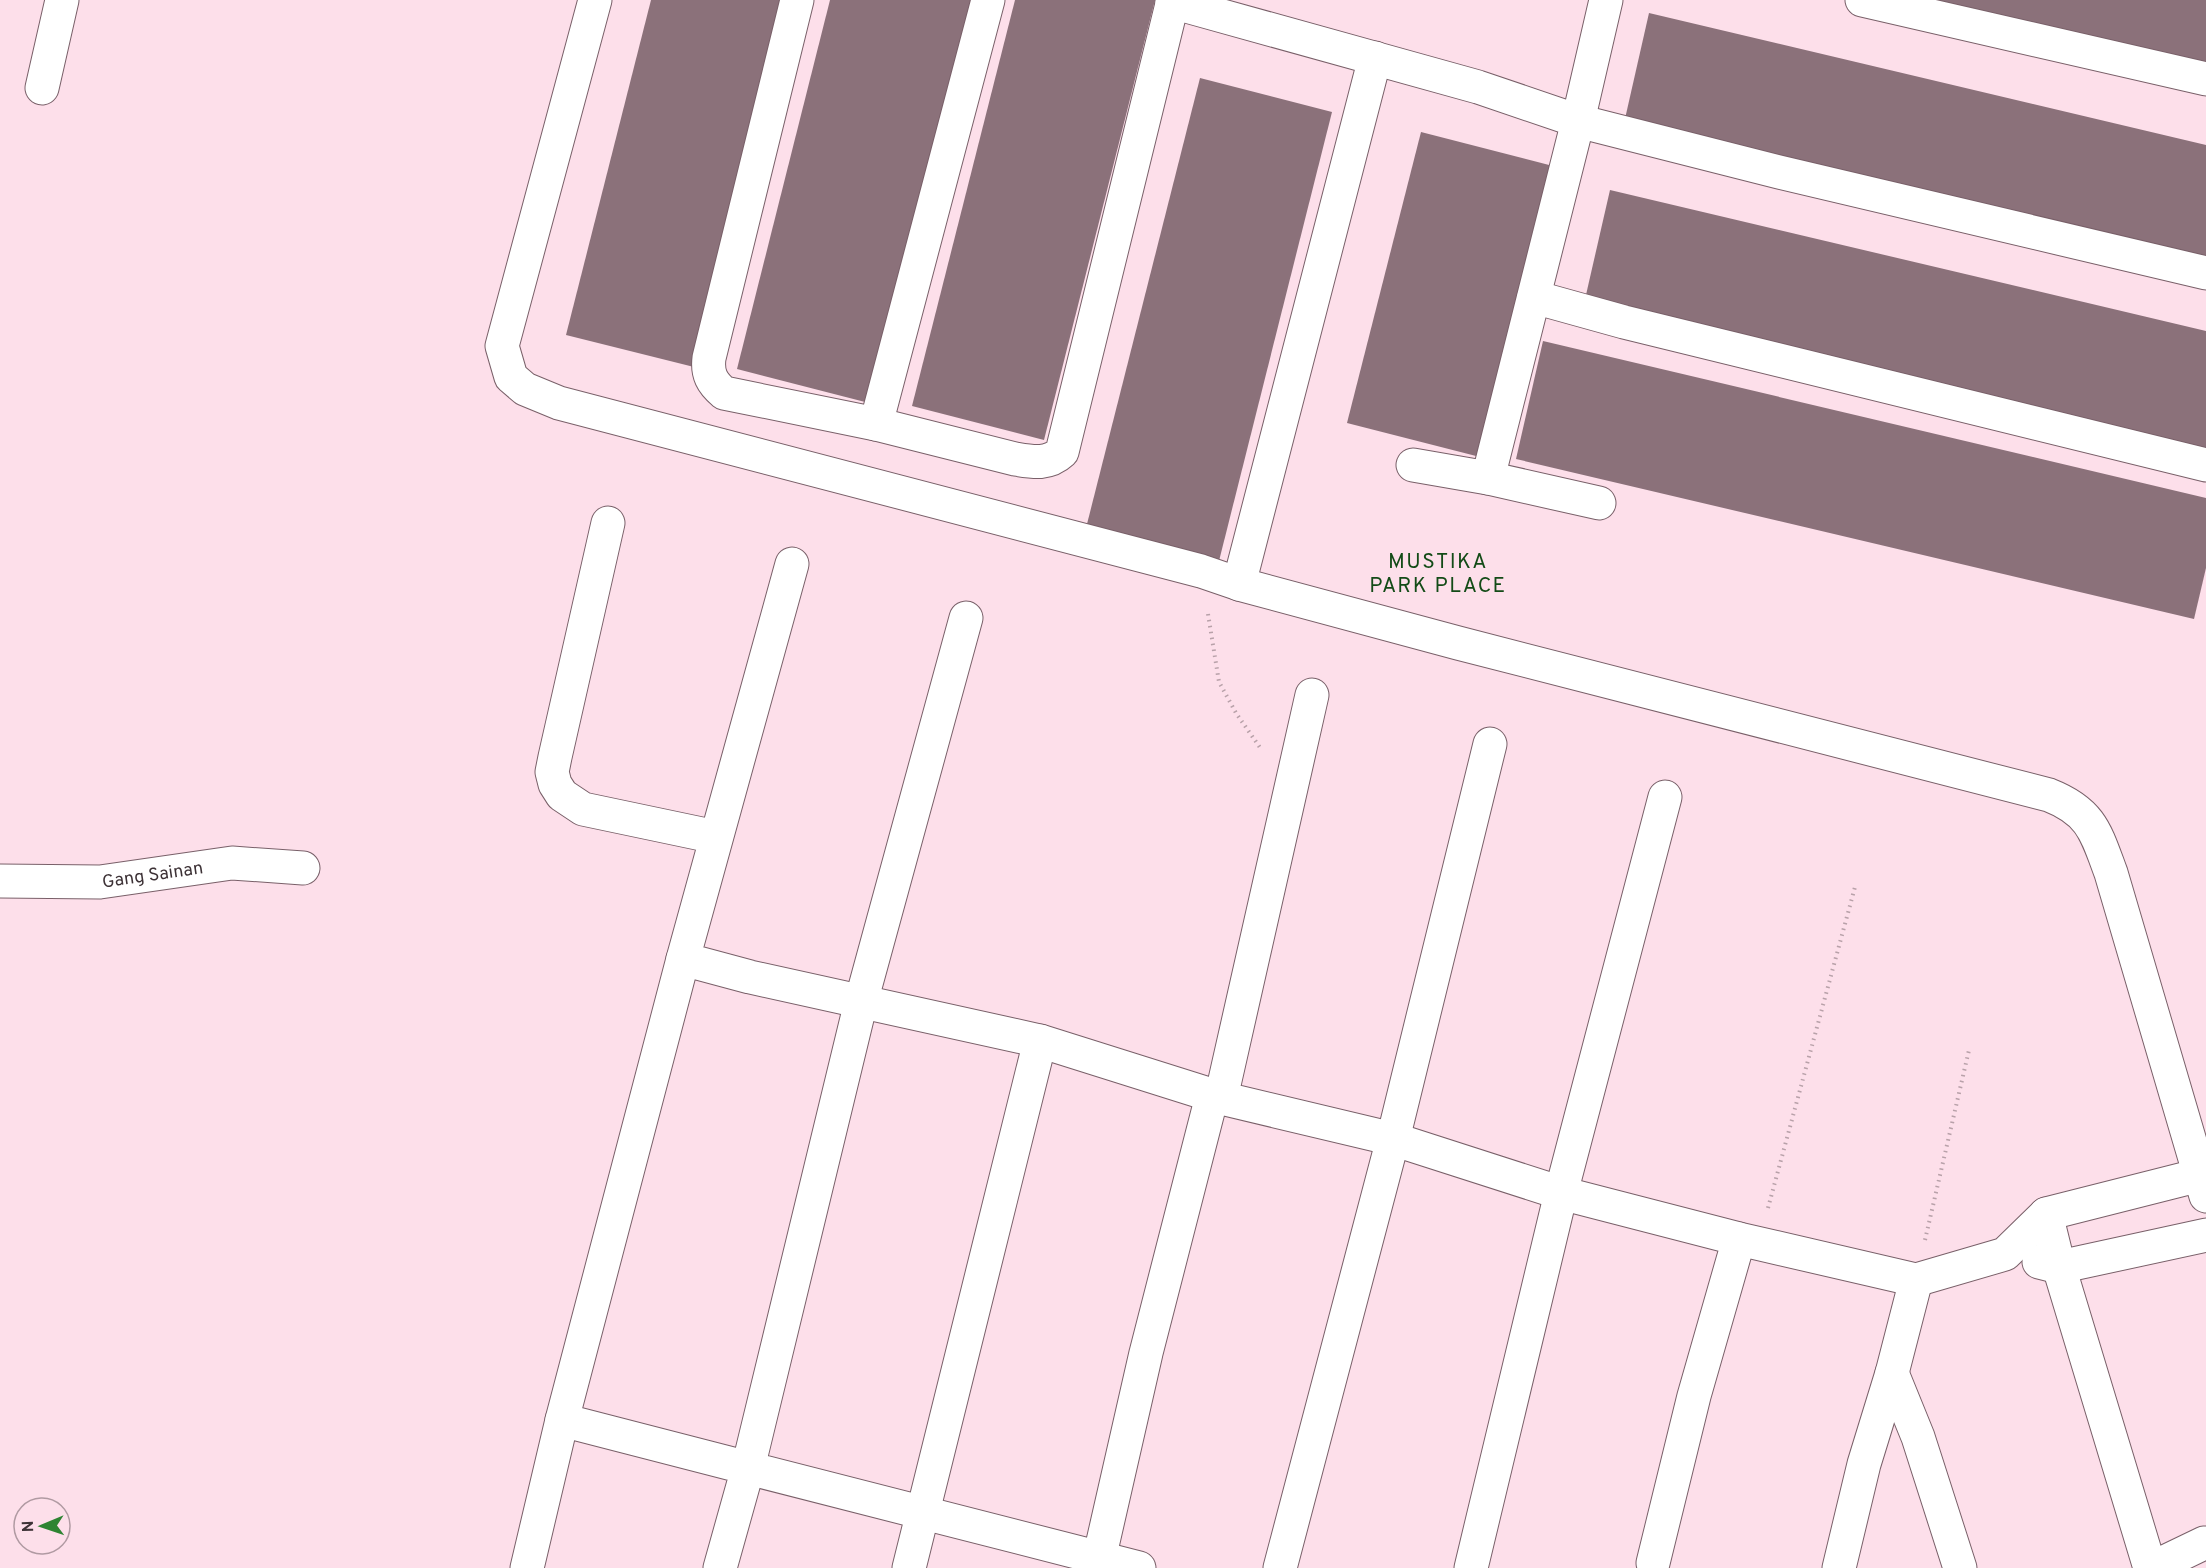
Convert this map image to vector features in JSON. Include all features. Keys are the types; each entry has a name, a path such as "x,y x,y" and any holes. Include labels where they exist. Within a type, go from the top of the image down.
{"street":[{"path":"42,88 62,0"},
{"path":"595,0 501,346 511,377 525,389 559,403 1202,571 1239,584 1458,643 2049,795 2067,802 2079,810 2089,823 2112,873 2203,1186 2046,1214 2005,1254 1916,1280 1749,1241 1561,1193 1393,1139 1217,1097 1040,1041 861,1002 683,959"},
{"path":"797,0 708,368 713,383 724,393 876,424 1015,459 1036,462 1055,458 1062,452 1173,1 1478,87 1578,121 1825,183 2206,273"},
{"path":"876,424 988,0"},
{"path":"1488,478 1578,121 1606,0"},
{"path":"1862,0 2206,80"},
{"path":"1239,584 1375,58"},
{"path":"1534,297 1624,322 2206,465"},
{"path":"1413,465 1488,478 1599,503"},
{"path":"608,523 555,756 552,772 555,784 562,795 583,809 716,837"},
{"path":"527,1568 562,1420 683,959 792,564"},
{"path":"720,1568 748,1468 861,1002 966,618"},
{"path":"1098,1563 1146,1353 1217,1097 1311,695"},
{"path":"1281,1568 1393,1139 1490,744"},
{"path":"1471,1568 1561,1193 1665,797"},
{"name":"Gang Sainan","path":"0,881 100,882 232,863 303,868"},
{"path":"909,1568 1040,1041"},
{"path":"2046,1214 2059,1267 2151,1568 2204,1543"},
{"path":"2005,1254 2059,1267 2206,1235"},
{"path":"1653,1563 1694,1396 1749,1241"},
{"path":"1839,1568 1864,1464 1892,1373 1916,1280"},
{"path":"1892,1373 1918,1437 1960,1568"},
{"path":"562,1420 923,1514 1098,1563 1139,1568"}],"path":[{"path":"1202,571 1219,682 1236,713 1290,792"},
{"path":"1749,1241 1855,887"},
{"path":"1916,1280 1969,1050"}],"building":[{"path":"651,0 791,0 698,368 566,335"},
{"path":"830,0 971,0 869,403 737,369"},
{"path":"1015,0 1155,0 1044,440 912,406"},
{"path":"1884,0 2206,0 2206,77"},
{"path":"1649,13 2206,145 2206,270 1622,132"},
{"path":"1200,78 1332,112 1219,561 1086,528"},
{"path":"1421,132 1553,166 1480,457 1347,423"},
{"path":"1610,190 2206,331 2206,456 1583,308"},
{"path":"1543,341 2206,498 2206,568 2194,619 1516,459"}],"district":[{"name":"MUSTIKA PARK PLACE","path":"1438,573"}]}
